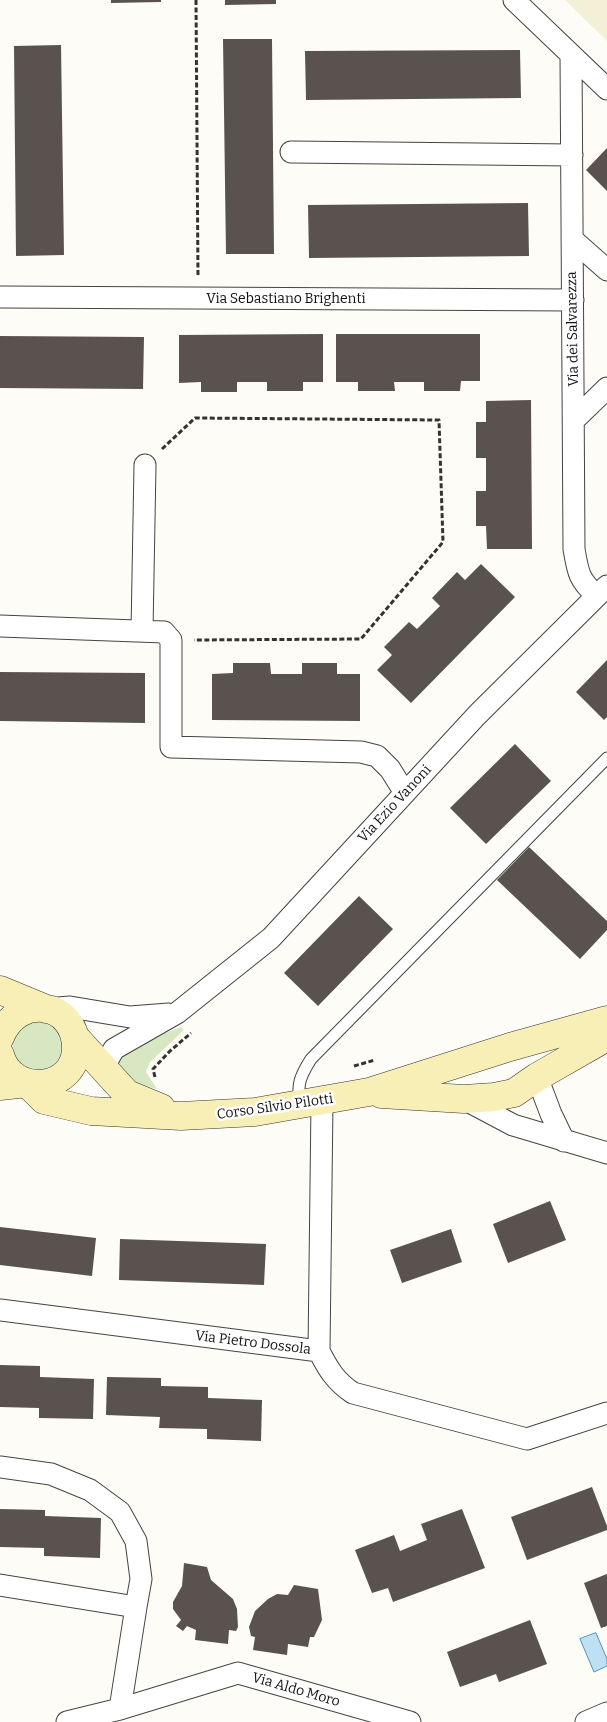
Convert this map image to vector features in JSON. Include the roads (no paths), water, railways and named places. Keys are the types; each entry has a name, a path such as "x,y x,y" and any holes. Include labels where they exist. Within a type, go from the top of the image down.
{"street":[{"path":"514,0 607,89"},
{"name":"Via dei Salvarezza","path":"571,55 574,550 577,569 583,584 602,591"},
{"path":"291,152 572,154"},
{"path":"572,239 607,270"},
{"name":"Via Sebastiano Brighenti","path":"0,297 573,300"},
{"path":"574,420 607,388"},
{"path":"142,631 145,465"},
{"name":"Via Ezio Vanoni","path":"106,1073 107,1061 114,1049 177,1013 272,938 477,715 602,591"},
{"path":"0,626 164,632 171,640 171,747 361,752 377,756 390,769 405,793"},
{"name":"Corso Silvio Pilotti","path":"0,990 54,1011 63,1018 75,1037 126,1094 181,1116"},
{"path":"0,1037 10,1018 31,1008 70,1007 130,1017 177,1013"},
{"name":"Corso Silvio Pilotti","path":"0,1055 8,1071 16,1078 27,1083 44,1100 91,1110 181,1116 255,1112 310,1104 369,1092 500,1050 607,1020"},
{"path":"0,1086 27,1083 38,1085 60,1078 74,1060 76,1049 75,1037"},
{"name":"Corso Silvio Pilotti","path":"369,1092 464,1099 494,1097 514,1093 537,1077 607,1037"},
{"path":"494,1097 485,1085 482,1076 485,1063 500,1050 527,1061 537,1077 564,1141"},
{"path":"464,1099 513,1125 607,1153"},
{"name":"Via Pietro Dossola","path":"0,1310 318,1351 310,1104"},
{"path":"318,1351 331,1374 341,1385 353,1392 527,1439 607,1413"},
{"path":"0,1467 51,1474 90,1490 120,1512 136,1541 141,1580 120,1709"},
{"path":"0,1585 136,1607"},
{"name":"Via Aldo Moro","path":"66,1722 120,1709 238,1674 410,1722"},
{"path":"586,1722 607,1713"}],"lane":[{"path":"310,1104 298,1084 311,1059 607,758"}],"water":[{"path":"596,1633 607,1659 607,1666 594,1672 580,1639"}]}
